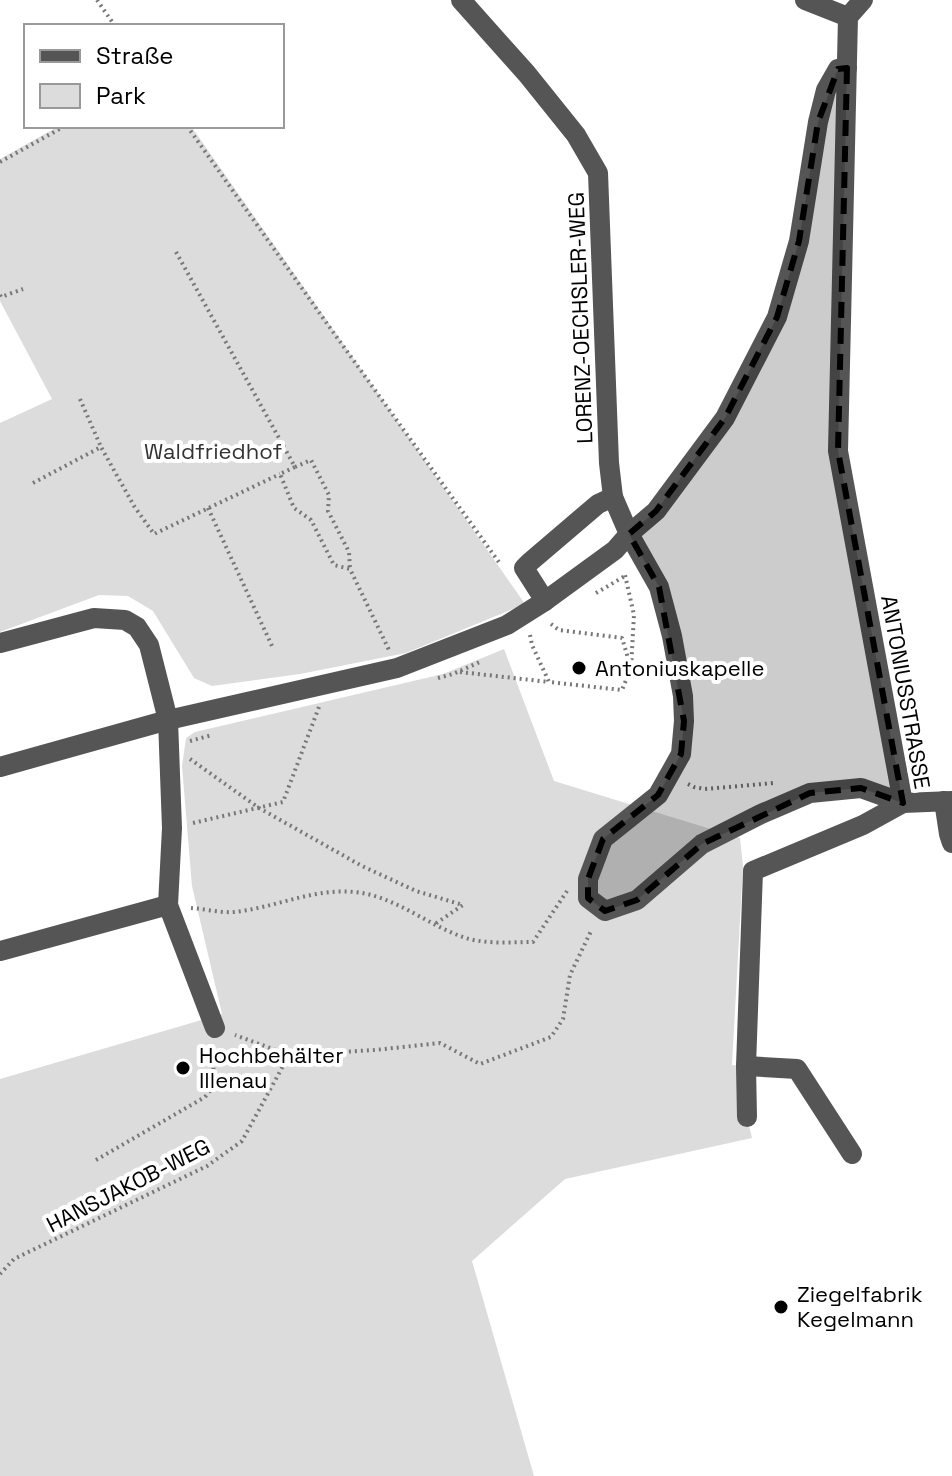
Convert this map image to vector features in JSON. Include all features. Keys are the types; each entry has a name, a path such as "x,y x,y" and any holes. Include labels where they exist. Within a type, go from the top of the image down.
{"street":[{"name":"LORENZ-OECHSLER-WEG","path":"461,0 547,98 576,135 598,173 609,463 613,497 629,534"},
{"path":"805,0 848,17 863,0"},
{"name":"ANTONIUSSTRASSE","path":"848,17 838,451 903,803"},
{"path":"0,767 168,720 397,668 507,625 615,550 656,511 725,418 777,317 799,241 826,90 838,69 847,68"},
{"path":"539,605 524,568 598,504 613,497"},
{"path":"605,911 588,898 588,879 603,839 658,795 681,754 684,721 683,696 672,636 659,587 629,534"},
{"path":"0,643 94,618 125,620 137,627 149,645 168,720 172,828 168,905 215,1028"},
{"name":"ANTONIUSSTRASSE","path":"605,911 637,900 702,844 810,793 861,788 903,803"},
{"path":"747,1117 753,871 863,825 903,803 948,801 952,843"},
{"path":"0,951 168,905"},
{"path":"746,1066 797,1069 852,1154"}],"path":[{"path":"97,0 114,24"},
{"path":"0,162 61,128"},
{"path":"188,128 506,571"},
{"path":"176,252 295,467"},
{"path":"0,295 23,289"},
{"path":"80,399 101,447 134,506 154,534 311,460 329,495 328,511 349,552 350,569 397,668"},
{"path":"33,483 101,447"},
{"path":"280,474 294,508 311,520 334,565 350,569"},
{"path":"208,508 272,646"},
{"path":"458,672 622,690 631,668 634,615 625,576"},
{"path":"539,605 559,630 622,638 631,668"},
{"path":"529,633 549,682"},
{"path":"172,828 283,802 319,707"},
{"path":"168,744 259,808 362,866 416,891 463,905 435,924"},
{"path":"168,905 231,912 331,891 356,892 374,896 461,937 487,942 533,942 572,883 588,879"},
{"path":"96,1160 205,1097 213,1087 215,1028 289,1055 440,1043 480,1064 551,1037 563,1019 570,975 594,925 605,911"},
{"name":"HANSJAKOB-WEG","path":"0,1274 14,1259 207,1166 242,1141 289,1055"}],"highlighted area":[{"path":"847,68 838,451 903,803 861,788 810,793 702,844 637,900 605,911 588,898 588,879 603,839 658,795 681,754 684,721 659,587 629,534 656,511 725,418 777,317 799,241 818,122 838,69"}],"green space":[{"name":"Waldfriedhof","path":"55,128 192,128 525,604 406,653 300,674 212,686 194,678 153,611 128,596 99,595 0,632 0,423 52,399 0,301 0,159"},
{"path":"504,649 554,781 740,838 743,866 732,1065 746,1066 747,1117 752,1138 565,1179 472,1261 534,1476 0,1476 0,1079 222,1014 192,886 182,766 186,738 195,732 443,674"}],"place":[{"name":"Antoniuskapelle","path":"579,668"},
{"name":"Hochbehälter Illenau","path":"183,1068"},
{"name":"Ziegelfabrik Kegelmann","path":"781,1307"}]}
